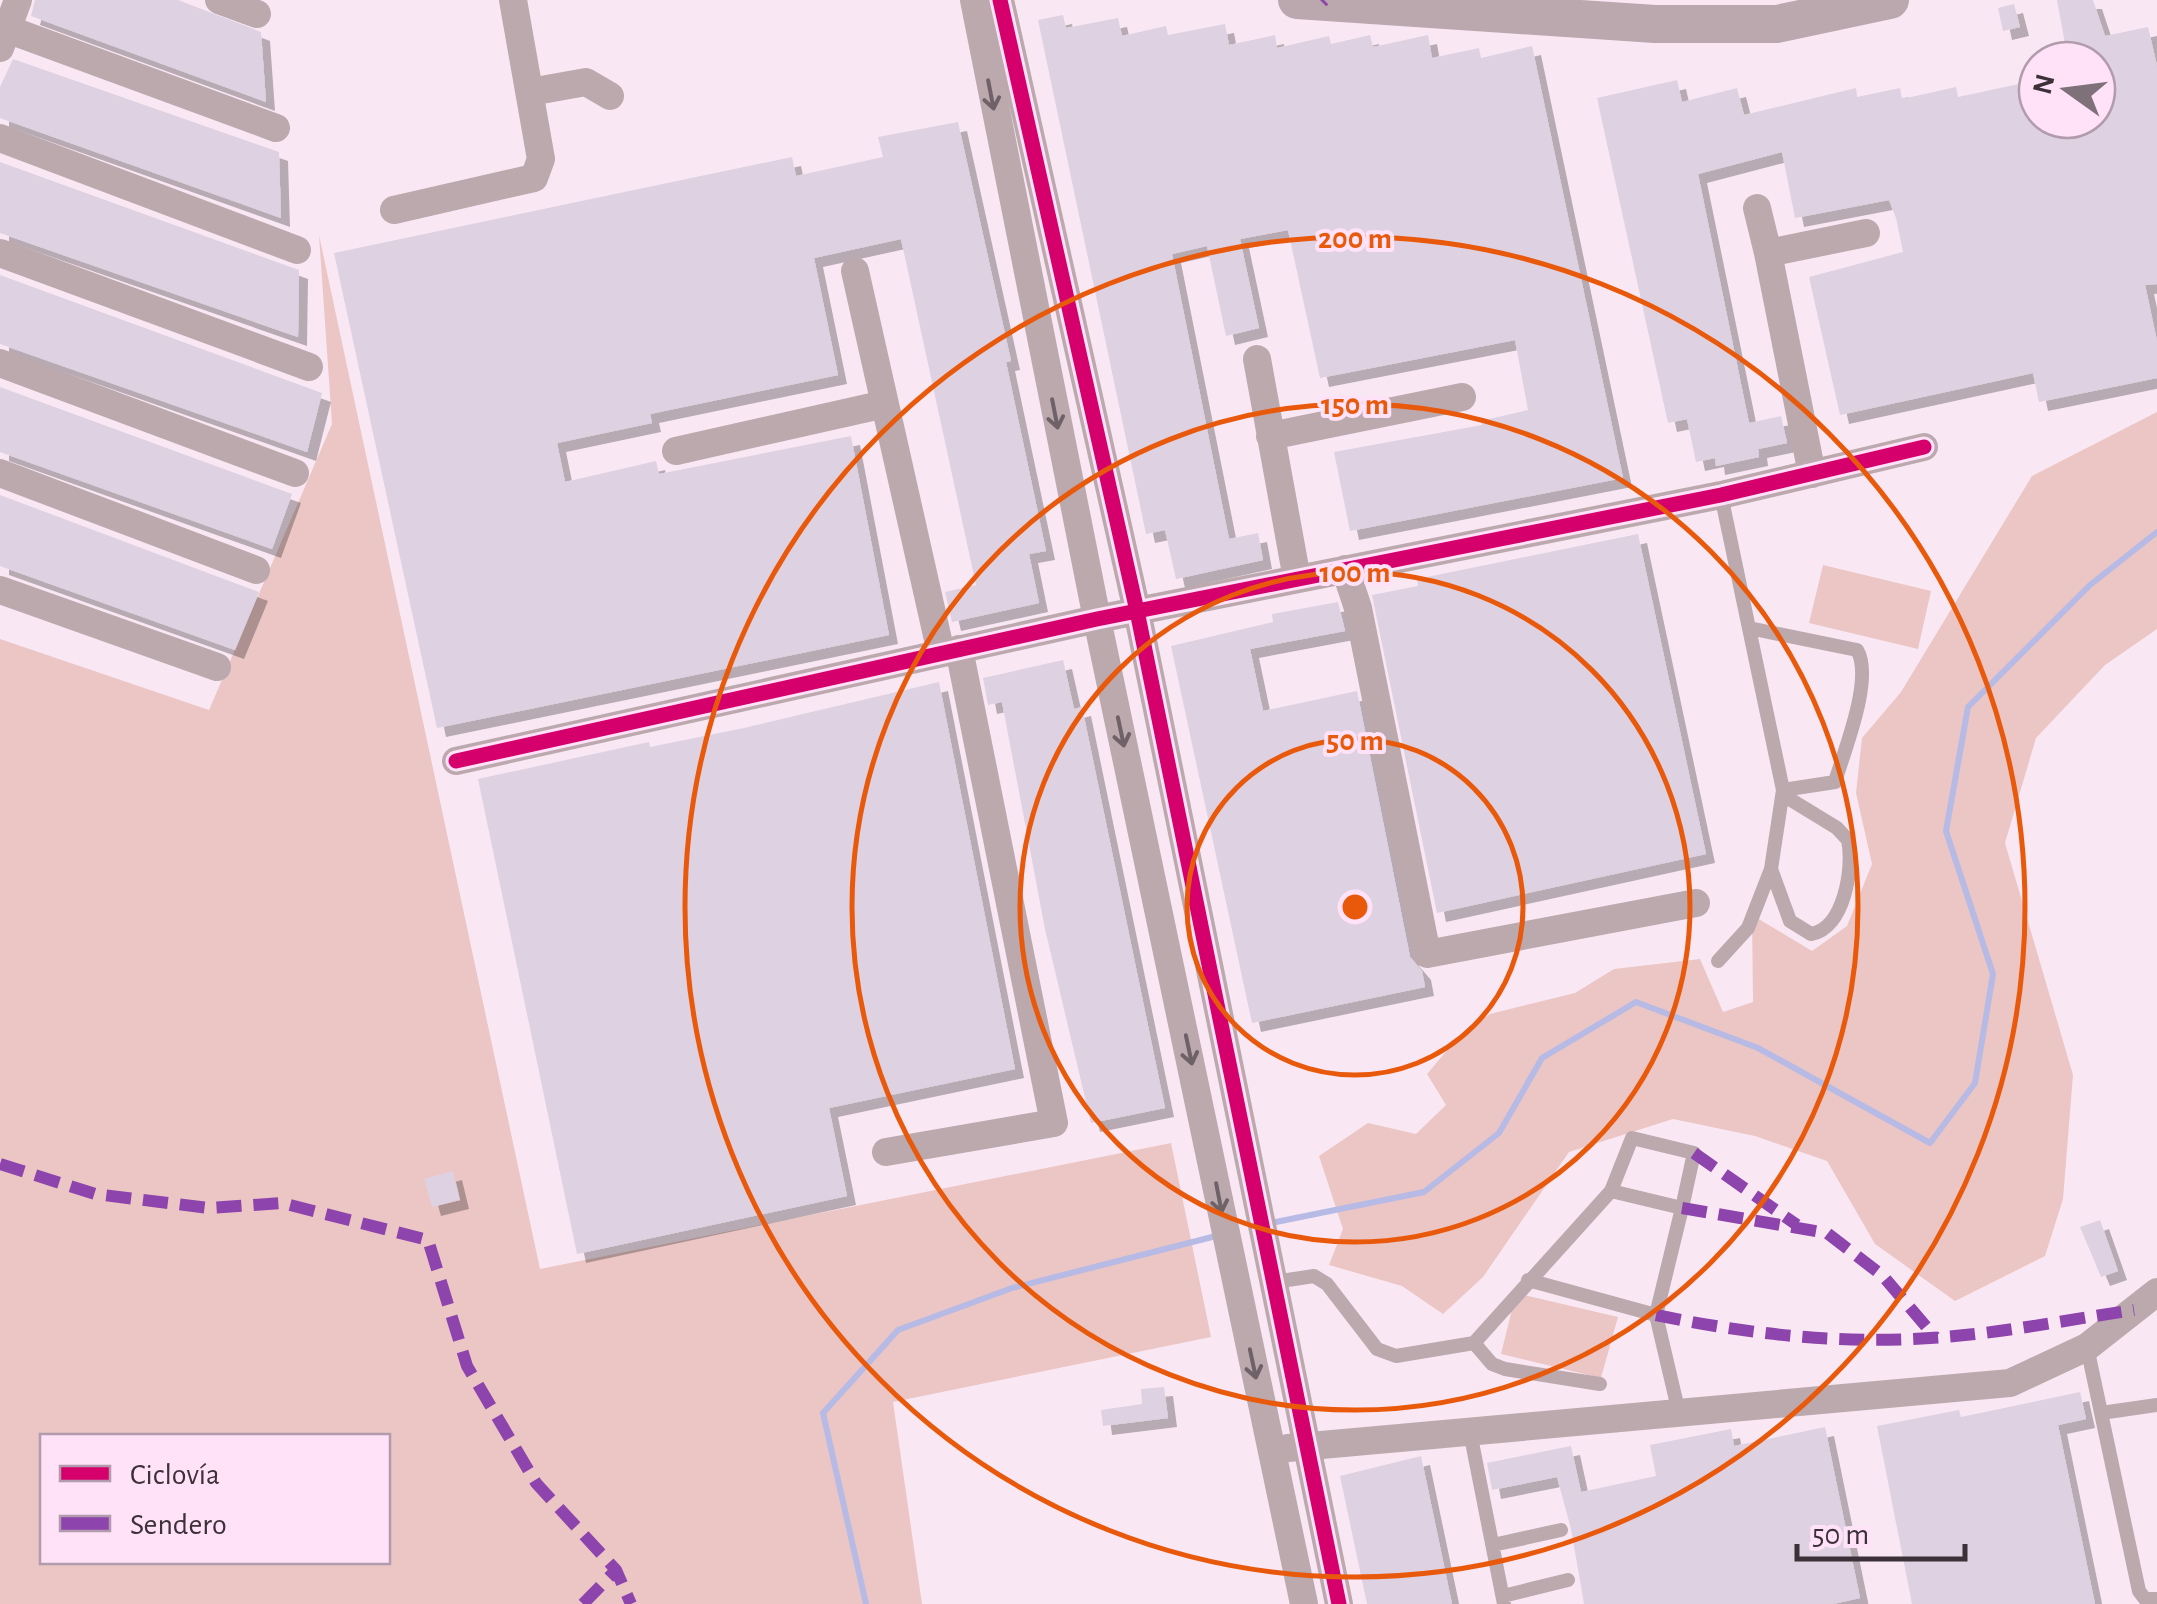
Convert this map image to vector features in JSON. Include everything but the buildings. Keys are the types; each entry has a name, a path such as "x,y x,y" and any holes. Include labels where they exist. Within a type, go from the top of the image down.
{"street":[{"path":"18,0 4,39 276,128"},
{"path":"219,0 257,14"},
{"path":"394,210 534,178 541,159 514,0"},
{"path":"974,0 1097,619 1304,1604"},
{"path":"1000,0 1137,611 1340,1604"},
{"path":"1297,0 1654,24 1777,24 1890,0"},
{"path":"530,92 586,82 610,96"},
{"path":"0,138 298,250"},
{"path":"1757,208 1812,474"},
{"path":"1768,253 1866,233"},
{"path":"0,253 309,367"},
{"path":"855,271 885,404 950,652 1054,1123 886,1152"},
{"path":"1256,359 1297,579"},
{"path":"0,363 295,473"},
{"path":"1270,436 1462,398"},
{"path":"676,451 885,404"},
{"path":"456,760 1097,619 1720,495 1924,447"},
{"path":"0,473 256,570"},
{"path":"1346,570 1358,608 1427,954 1696,902"},
{"path":"0,590 217,668"},
{"path":"1272,1450 2010,1383 2087,1348 2157,1292"}],"lane":[{"path":"1718,961 1748,928 1772,869 1783,793 1720,495"},
{"path":"1748,628 1856,650 1862,661 1858,704 1835,782 1783,793"},
{"path":"1772,869 1790,921 1811,934 1824,930 1837,912 1848,878 1848,840 1837,828 1783,793"},
{"path":"1272,1271 1314,1276 1327,1284 1378,1349 1396,1356 1474,1343 1611,1191 1632,1138 1694,1154 1656,1315 1679,1413"},
{"path":"1611,1191 1682,1208"},
{"path":"1528,1280 1656,1315"},
{"path":"1474,1343 1492,1364 1505,1369 1600,1384"},
{"path":"2087,1348 2139,1591 2145,1598 2157,1598"},
{"path":"2101,1413 2157,1405"},
{"path":"1470,1432 1504,1600 1568,1580"},
{"path":"1493,1545 1561,1530"}],"shaded area":[{"path":"319,235 540,1269 1171,1143 1211,1337 893,1402 922,1604 0,1604 0,639 209,710 332,424"},
{"path":"2157,412 2157,629 2105,665 2036,738 2005,843 2073,1075 2063,1199 2045,1256 1955,1301 1875,1244 1827,1161 1755,1136 1673,1119 1569,1152 1483,1277 1443,1314 1402,1286 1329,1265 1343,1229 1319,1156 1368,1123 1416,1134 1446,1105 1427,1074 1460,1035 1490,1014 1575,993 1614,969 1700,959 1723,1012 1753,1002 1752,915 1812,951 1847,926 1872,864 1856,793 1862,738 1901,692 2032,476"},
{"path":"1823,565 1931,591 1918,649 1809,623"},
{"path":"1516,1293 1618,1317 1601,1378 1501,1354"}],"waterway":[{"path":"1271,1223 1424,1192 1499,1133 1542,1058 1636,1002 1758,1048 1930,1143 1975,1083 1993,974 1946,831 1968,707 2090,585 2157,532"},
{"path":"866,1604 823,1413 898,1330 1012,1288 1220,1235"}],"marked path":[{"path":"1694,1153 1797,1225"},
{"path":"0,1164 95,1194 209,1208 282,1203 428,1240 467,1366 536,1483 616,1570 631,1604"},
{"path":"1682,1208 1827,1233 1883,1276 1935,1337"},
{"path":"1656,1315 1764,1333 1872,1340 1969,1335 2134,1310"},
{"path":"583,1604 616,1570"}],"cycle path":[{"path":"1000,0 1137,611 1339,1604"},
{"path":"456,761 1097,619 1721,495 1924,447"}]}
